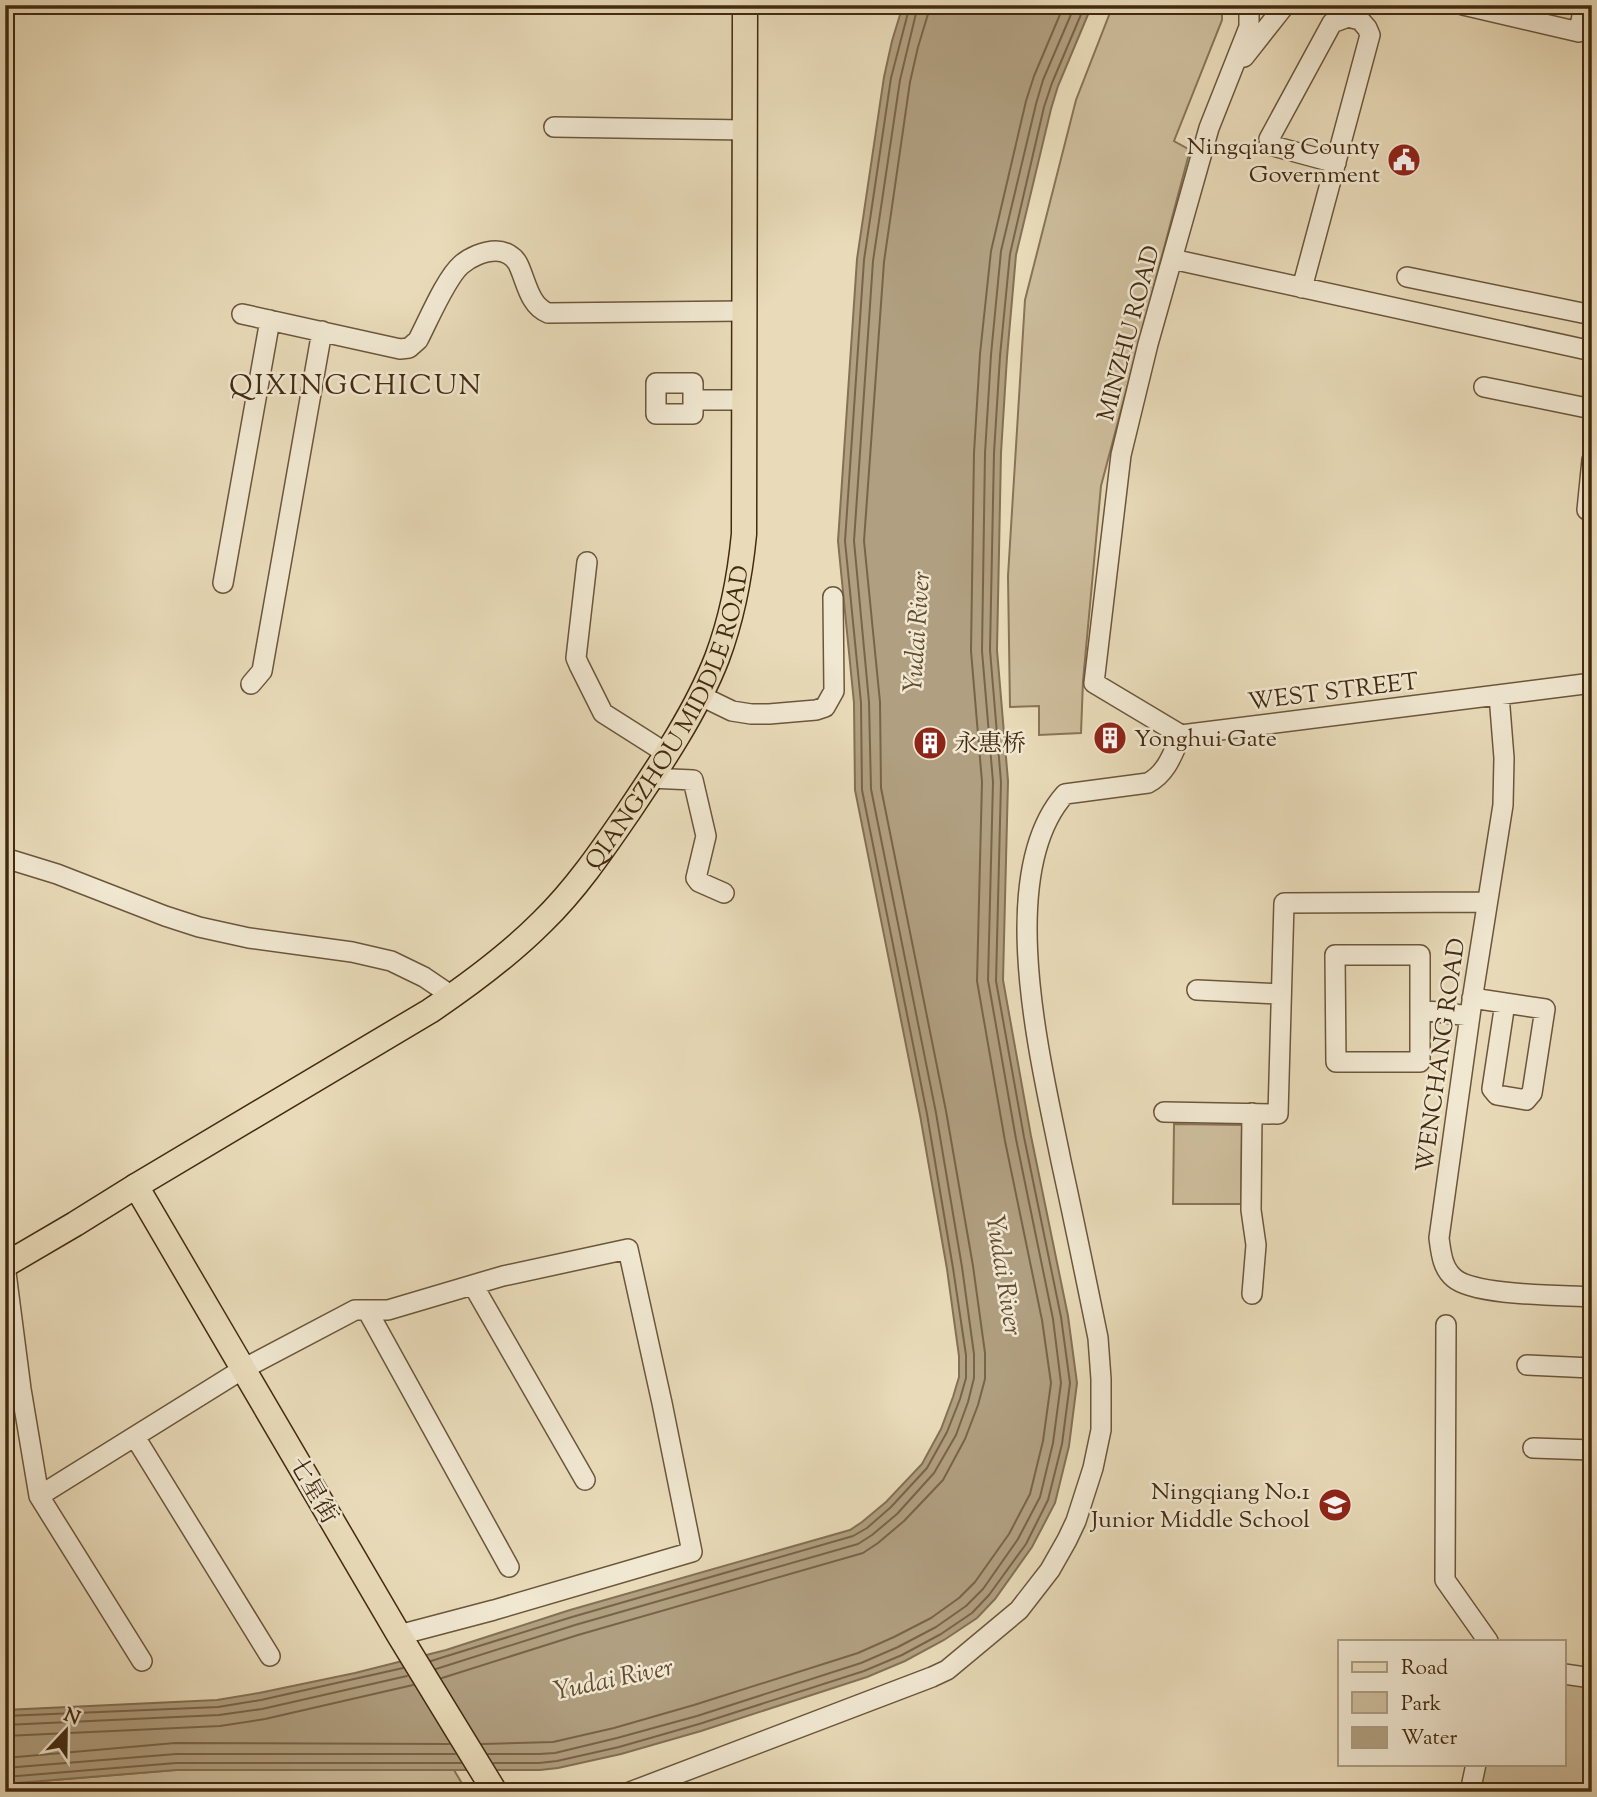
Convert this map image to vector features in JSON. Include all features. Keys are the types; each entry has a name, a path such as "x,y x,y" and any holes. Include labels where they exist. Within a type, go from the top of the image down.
{"main road":[{"name":"QIANGZHOU MIDDLE ROAD","path":"5,1265 452,996 496,963 554,910 584,874 666,753 718,656 738,582 744,534 745,5"},
{"name":"七星街","path":"136,1186 401,1639 495,1792"}],"street":[{"name":"MINZHU ROAD","path":"1181,735 1094,683 1122,454 1145,358 1209,128 1249,27 1249,5"},
{"path":"1230,74 1285,5"},
{"path":"1463,5 1579,32 1584,5"},
{"path":"1302,288 1336,163 1370,35 1360,20 1348,17 1332,23 1269,139 1273,146 1336,163"},
{"path":"554,127 745,130"},
{"path":"242,314 400,349 409,348 418,340 461,264 476,256 497,251 508,253 516,260 535,304 548,313 744,311"},
{"path":"1172,259 1592,351"},
{"path":"1407,277 1592,315"},
{"path":"1510,333 1517,300"},
{"path":"223,583 270,320"},
{"path":"251,684 261,671 322,331"},
{"path":"1483,387 1592,409"},
{"path":"693,400 744,400"},
{"path":"1592,460 1587,510 1592,510"},
{"path":"587,562 576,658 579,666 603,713 666,753"},
{"path":"699,695 733,711 751,714 769,715 825,707 834,691 833,597"},
{"name":"WEST STREET","path":"1181,735 1592,683"},
{"name":"WENCHANG ROAD","path":"1499,695 1504,758 1503,805 1471,1007 1439,1238 1442,1260 1453,1277 1472,1287 1490,1291 1592,1297"},
{"path":"630,1792 860,1706 947,1670 1019,1610 1050,1570 1067,1540 1098,1448 1101,1430 1101,1379 1098,1338 1033,1017 1028,936 1033,864 1048,817 1065,794 1153,781 1163,772 1181,735"},
{"path":"650,779 693,780 706,836 696,878 699,882 724,893"},
{"path":"5,858 57,874 199,927 249,938 352,952 391,961 424,977 452,996"},
{"path":"1164,1112 1278,1114 1284,903 1487,902"},
{"path":"1335,955 1420,955 1420,1010 1420,1062 1336,1062 1335,955"},
{"path":"1197,990 1280,994"},
{"path":"1420,1010 1506,1003 1545,1009 1532,1093 1527,1100 1497,1095 1492,1089 1506,1003"},
{"path":"1252,1113 1251,1210 1256,1245 1252,1294"},
{"path":"39,1496 243,1369 355,1310 388,1310 503,1276 628,1249 692,1552 401,1639"},
{"path":"5,1265 39,1496 142,1661"},
{"path":"473,1284 585,1480"},
{"path":"367,1310 509,1567"},
{"path":"1446,1325 1444,1580 1487,1640"},
{"path":"1527,1365 1592,1368"},
{"path":"135,1437 270,1656"},
{"path":"1533,1448 1592,1450"},
{"path":"1566,1674 1592,1678"},
{"path":"1470,1792 1476,1766"}],"green space":[{"path":"1113,5 1222,5 1222,20 1174,141 1190,150 1101,486 1083,681 1081,733 1039,735 1039,706 1010,707 1008,576 1025,300 1076,100"},
{"path":"1174,1124 1242,1125 1241,1204 1173,1204"},
{"path":"1566,1682 1592,1687 1592,1792 1478,1791 1484,1766 1566,1766"},
{"path":"176,1770 454,1770 467,1792 5,1792 5,1784"}],"water":[{"name":"Yudai River","path":"903,5 1092,5 1051,109 1016,255 1001,453 997,650 1008,781 1003,980 1031,1136 1068,1316 1077,1383 1069,1446 1055,1503 1032,1547 995,1599 977,1618 944,1640 867,1677 621,1754 540,1770 176,1770 5,1784 5,1710 217,1700 355,1673 446,1650 570,1610 850,1530 886,1502 922,1464 941,1429 959,1377 959,1356 920,1115 855,790 854,703 838,541 857,259 884,77"}],"place":[{"name":"Ningqiang County Government","path":"1404,160"},
{"name":"Yonghui Gate","path":"1110,738"},
{"name":"永惠桥","path":"930,743"},
{"name":"Ningqiang No.1 Junior Middle School","path":"1335,1505"}],"district":[{"name":"QIXINGCHICUN","path":"356,384"}]}
